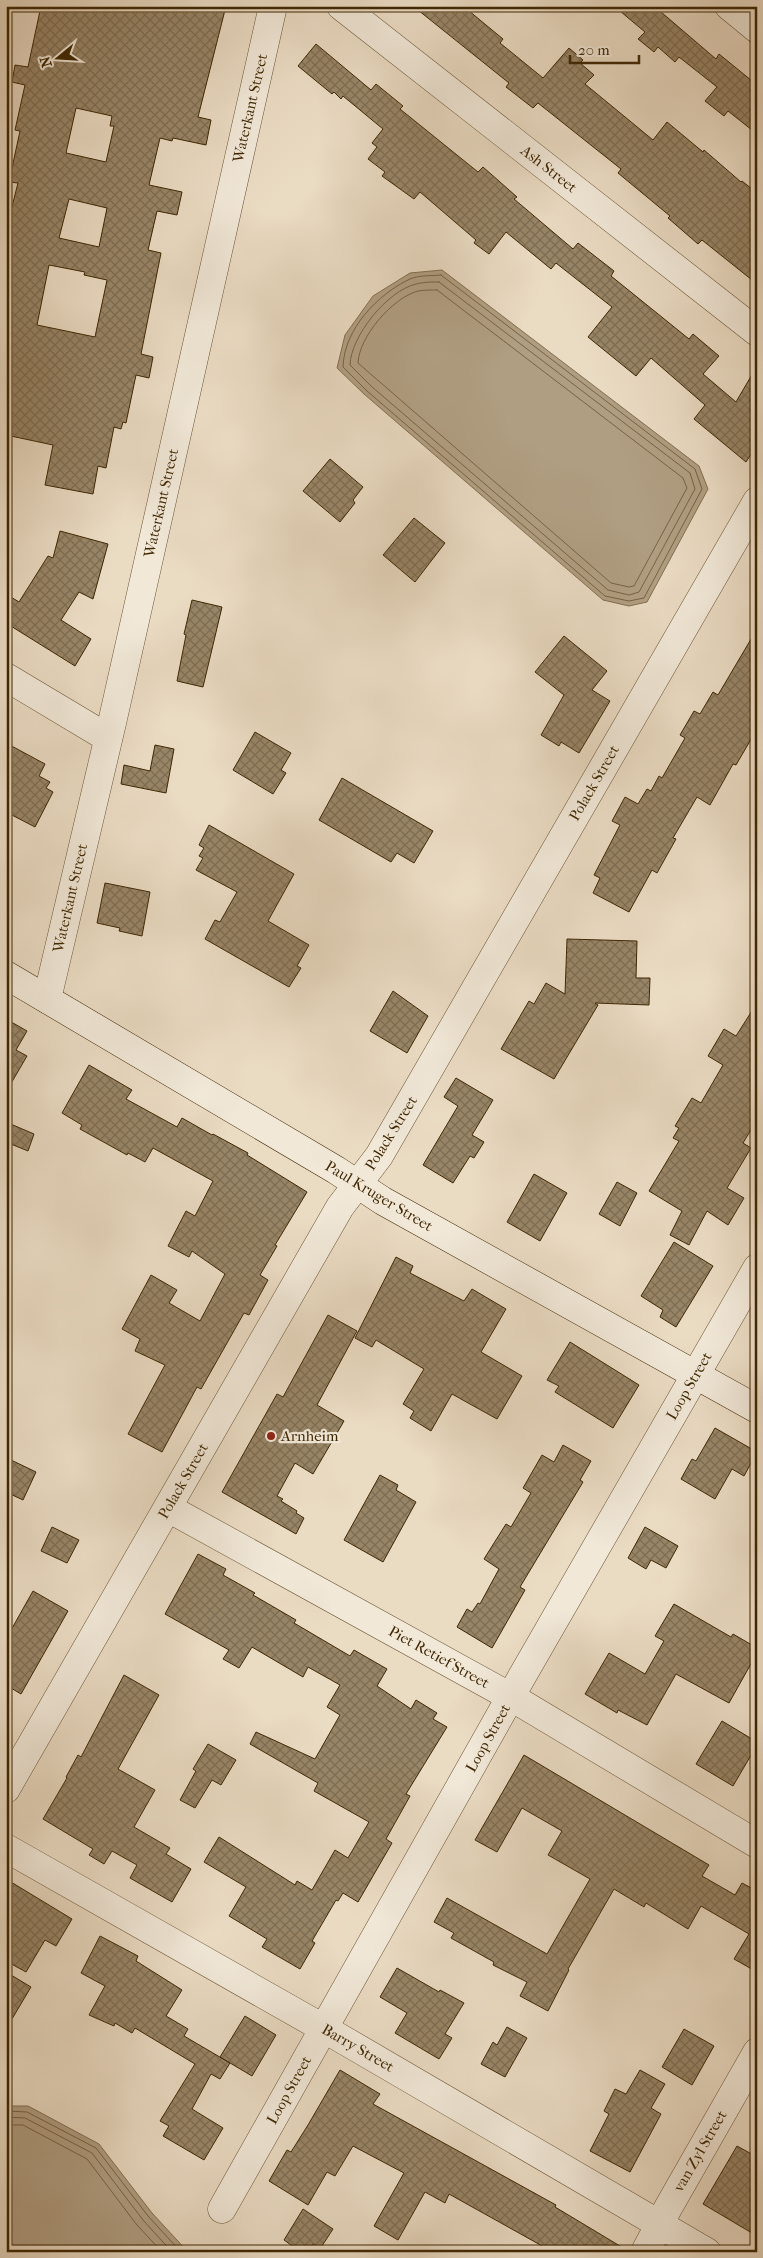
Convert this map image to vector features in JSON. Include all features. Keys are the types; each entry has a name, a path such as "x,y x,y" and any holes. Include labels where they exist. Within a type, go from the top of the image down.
{"street":[{"name":"Waterkant Street","path":"47,999 108,738 272,6"},
{"name":"Ash Street","path":"341,6 757,332"},
{"path":"729,6 757,29"},
{"name":"Polack Street","path":"6,1789 340,1207 379,1156 757,502"},
{"path":"6,677 108,738"},
{"name":"Paul Kruger Street","path":"6,975 392,1206 757,1409"},
{"name":"Loop Street","path":"222,2209 511,1697 757,1268"},
{"name":"Piet Retief Street","path":"168,1508 511,1697 757,1844"},
{"name":"Barry Street","path":"6,1848 324,2028 707,2252"},
{"name":"van Zyl Street","path":"646,2252 757,2052"}],"water":[{"path":"442,270 699,466 708,489 647,602 629,606 603,600 364,394 337,368 345,335 373,296 410,273"},
{"path":"6,2106 28,2106 99,2144 152,2213 188,2252 6,2252"}],"building":[{"path":"41,6 226,6 198,117 211,120 206,145 173,138 172,141 160,138 149,185 182,192 177,215 157,211 148,250 161,253 141,354 153,357 149,378 136,375 126,423 123,422 121,429 114,427 106,468 98,466 93,494 45,485 53,445 6,435 6,230 18,183 9,182 20,131 15,130 25,85 12,82 15,65 28,67","holes":["76,108 112,116 110,126 114,126 106,162 66,153","69,199 107,208 99,247 59,238","49,265 85,272 84,275 107,280 95,337 37,325"]},
{"path":"413,6 463,6 503,39 500,43 543,78 569,48 583,60 580,63 594,75 585,84 653,140 667,122 703,152 704,150 741,182 757,193 757,284 702,240 698,244 668,218 670,216 618,173 621,169 538,103 533,108 506,87 509,83"},
{"path":"614,6 654,6 716,59 719,54 757,85 757,134 728,111 724,116 705,101 717,87 679,57 675,62 658,47 654,52 638,39 645,32"},
{"path":"316,44 371,90 376,84 403,106 400,109 478,172 483,167 517,197 514,199 573,249 578,243 614,271 611,276 689,339 693,334 719,356 703,374 736,402 757,366 757,445 746,462 694,419 705,405 651,358 636,376 588,337 612,307 556,263 551,269 506,232 489,254 474,243 476,240 420,192 414,199 382,176 385,172 368,159 377,147 372,143 383,129 343,96 341,99 334,92 332,94 298,66"},
{"path":"330,459 363,487 353,500 355,503 340,522 303,491"},
{"path":"414,518 445,543 415,582 383,555"},
{"path":"60,531 108,544 93,599 79,592 61,620 91,639 75,666 6,623 6,594 19,602 48,556 53,558"},
{"path":"192,600 222,607 203,687 177,681 186,635 184,634"},
{"path":"757,629 757,729 736,765 733,764 710,805 697,797 673,838 676,839 657,873 652,870 629,912 593,893 600,878 594,875 620,825 612,821 625,797 638,804 647,789 651,791 659,776 662,778 685,738 680,735 694,711 700,714 713,692 718,695"},
{"path":"564,636 607,671 592,690 610,701 579,753 561,742 559,746 541,735 564,695 535,672"},
{"path":"255,732 291,753 281,770 286,773 273,794 233,770"},
{"path":"6,743 45,764 39,776 50,782 46,788 53,792 35,827 6,812"},
{"path":"155,745 174,749 166,793 121,784 124,765 150,771"},
{"path":"342,778 433,831 414,863 397,853 391,862 319,820"},
{"path":"209,825 294,874 268,921 309,945 297,966 301,968 289,987 205,939 215,920 220,922 237,892 196,870 203,858 199,856 204,848 199,845"},
{"path":"105,883 150,892 142,936 119,931 120,928 97,923"},
{"path":"567,939 637,941 636,978 650,978 649,1005 595,1003 598,1005 554,1079 501,1049 529,1001 534,1004 546,983 565,994"},
{"path":"393,991 428,1016 407,1053 370,1031"},
{"path":"757,1003 757,1120 743,1143 751,1148 727,1188 744,1198 728,1225 707,1211 689,1245 670,1235 682,1211 649,1191 679,1141 673,1138 679,1128 675,1126 692,1098 701,1103 723,1065 708,1056 724,1029 736,1036"},
{"path":"6,1019 27,1031 16,1050 27,1056 6,1092"},
{"path":"89,1065 132,1090 126,1099 177,1127 182,1118 248,1153 247,1155 307,1192 275,1245 277,1246 260,1275 268,1280 249,1315 244,1313 201,1389 197,1387 162,1452 128,1434 165,1365 135,1351 140,1339 122,1329 151,1275 177,1290 169,1303 200,1321 225,1274 192,1251 189,1257 168,1246 186,1211 195,1216 213,1181 153,1148 145,1162 128,1153 127,1155 80,1129 82,1125 62,1113"},
{"path":"456,1078 493,1100 472,1135 484,1142 474,1158 470,1156 453,1183 423,1165 458,1106 444,1097"},
{"path":"6,1122 34,1134 28,1151 6,1142"},
{"path":"534,1174 567,1193 540,1241 507,1222"},
{"path":"617,1182 637,1193 620,1226 599,1214"},
{"path":"674,1242 713,1266 676,1327 660,1317 663,1310 641,1296"},
{"path":"396,1257 413,1266 410,1273 464,1301 472,1289 506,1309 481,1352 522,1376 497,1419 452,1394 431,1431 410,1418 414,1411 403,1404 424,1369 376,1340 372,1347 355,1338"},
{"path":"328,1315 357,1331 317,1405 344,1421 313,1474 295,1463 277,1496 304,1518 296,1534 222,1492 277,1394 283,1397"},
{"path":"570,1342 639,1385 613,1428 555,1392 559,1386 547,1380"},
{"path":"715,1428 757,1452 744,1476 732,1469 715,1499 681,1479 692,1459 696,1461"},
{"path":"563,1445 591,1461 580,1480 583,1482 520,1587 525,1590 492,1648 457,1627 467,1609 472,1612 478,1603 480,1604 499,1569 484,1559 506,1524 511,1527 531,1493 523,1488 542,1455 554,1462"},
{"path":"11,1460 36,1472 23,1500 6,1492 6,1470"},
{"path":"380,1475 398,1485 396,1490 416,1502 383,1562 344,1540"},
{"path":"52,1527 79,1540 67,1563 41,1551"},
{"path":"645,1527 678,1546 666,1568 651,1560 646,1569 628,1558"},
{"path":"198,1554 226,1569 223,1575 296,1620 294,1623 350,1656 354,1650 387,1669 377,1686 411,1709 416,1700 437,1713 433,1719 447,1727 406,1794 410,1796 386,1839 392,1843 358,1902 343,1893 338,1901 336,1900 312,1941 315,1943 300,1969 262,1947 267,1939 229,1916 246,1887 204,1862 219,1837 295,1885 297,1881 312,1890 335,1850 348,1858 369,1822 314,1791 318,1783 250,1744 256,1732 315,1759 340,1715 327,1707 340,1685 308,1667 303,1677 252,1647 239,1668 223,1659 229,1650 165,1614"},
{"path":"33,1591 68,1611 21,1694 6,1685 6,1639"},
{"path":"674,1604 731,1637 733,1634 757,1648 757,1653 729,1703 676,1674 647,1725 618,1710 617,1713 585,1694 609,1653 645,1674 664,1641 655,1636"},
{"path":"124,1675 159,1695 118,1769 155,1790 134,1827 170,1848 166,1854 191,1869 172,1902 130,1878 137,1865 112,1851 104,1864 89,1855 93,1849 43,1819 78,1755 81,1757"},
{"path":"722,1721 757,1742 733,1786 696,1764"},
{"path":"208,1744 236,1760 221,1785 212,1780 195,1808 180,1800 196,1771 193,1769"},
{"path":"524,1755 709,1865 702,1876 735,1895 742,1883 757,1891 757,1972 734,1959 749,1934 701,1906 688,1929 646,1903 644,1907 614,1889 568,1969 548,2011 520,1996 527,1982 493,1965 494,1962 451,1938 454,1933 434,1922 447,1898 547,1954 590,1879 548,1855 562,1831 522,1808 497,1852 475,1840"},
{"path":"6,1879 72,1919 56,1946 45,1940 26,1972 6,1961"},
{"path":"100,1936 138,1956 136,1961 182,1990 166,2016 188,2029 184,2036 230,2063 220,2079 211,2074 192,2109 223,2128 204,2160 163,2136 169,2126 160,2121 195,2064 135,2028 132,2033 115,2023 114,2026 89,2015 105,1986 81,1973"},
{"path":"397,1968 439,1992 440,1990 464,2003 445,2034 452,2038 439,2059 395,2033 407,2013 380,1997"},
{"path":"6,1972 31,1987 6,2029"},
{"path":"245,2016 276,2035 252,2076 220,2057"},
{"path":"507,2027 527,2038 505,2077 481,2064 493,2042 497,2045"},
{"path":"684,2029 714,2046 692,2085 662,2067"},
{"path":"340,2070 380,2094 373,2104 556,2205 555,2207 630,2252 553,2252 449,2194 445,2203 425,2192 398,2240 374,2226 404,2173 353,2146 335,2176 327,2172 308,2205 269,2181 287,2150 291,2152"},
{"path":"640,2070 665,2084 651,2108 661,2114 630,2172 590,2151 609,2114 604,2111 615,2089 626,2094"},
{"path":"737,2146 757,2157 757,2236 703,2204"},
{"path":"303,2209 333,2229 320,2249 313,2244 308,2252 301,2252 284,2240"}],"place":[{"name":"Arnheim","path":"271,1436"}]}
